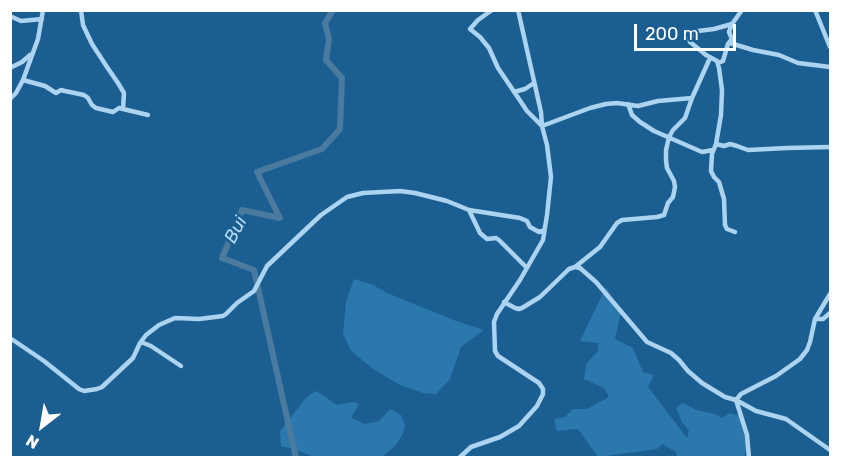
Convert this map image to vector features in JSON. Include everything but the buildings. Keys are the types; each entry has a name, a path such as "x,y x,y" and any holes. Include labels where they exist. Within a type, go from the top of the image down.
{"street":[{"path":"10,99 23,80 35,48 43,10"},
{"path":"81,10 83,25 92,44 124,93 123,109"},
{"path":"492,10 470,29 489,48 498,68 514,92 527,111 542,126"},
{"path":"459,458 471,447 500,437 519,426 537,406 543,394 539,383 496,354 494,322 543,240 551,177 541,112 518,10"},
{"path":"718,63 723,62 728,44 732,39 729,32 742,10"},
{"path":"815,10 831,46"},
{"path":"10,16 21,21 42,19"},
{"path":"718,63 690,42 689,38 698,31 732,24"},
{"path":"730,43 798,63 831,67"},
{"path":"10,68 24,61 35,48"},
{"path":"504,302 519,309 540,297 569,269 600,247 616,223 622,220 664,215 675,188 666,160 669,137 685,118 710,58"},
{"path":"718,63 722,94 721,119 713,150 711,171 719,182 724,199 725,225 735,232"},
{"path":"23,80 45,86 56,93 60,90 84,95 96,108 113,112 119,108 148,116"},
{"path":"514,92 534,83"},
{"path":"542,126 612,103 638,106 658,101 692,98"},
{"path":"628,104 630,113 654,131 702,152 713,150"},
{"path":"716,144 724,146 730,144 748,150 831,147"},
{"path":"10,338 79,389 84,391 102,387 133,358 146,335 159,325 175,318 199,319 223,316 254,291 267,266 321,215 347,197 363,193 400,191 415,193 447,201 469,210 520,218 539,232 544,230"},
{"path":"469,210 478,231 487,239 499,240 527,268"},
{"path":"574,267 584,271 596,282 647,342 671,353 702,383 725,397 764,414 786,419 831,450"},
{"path":"736,400 741,394 776,376 800,359 807,350 816,319 831,294"},
{"path":"816,319 823,319 831,313"},
{"path":"141,342 181,366"},
{"path":"736,400 747,435 749,458"}],"shaded area":[{"path":"354,279 456,321 484,330 461,347 450,379 436,394 423,393 400,385 373,369 351,351 343,334 346,302"},
{"path":"606,287 621,312 615,339 633,348 643,372 654,375 648,387 687,438 689,431 676,408 682,403 722,418 730,413 740,416 747,428 749,441 744,457 677,457 676,452 662,444 657,449 598,457 578,429 557,431 554,419 565,417 573,409 587,409 609,397 604,388 584,379 586,364 598,351 598,343 580,341"},
{"path":"315,391 336,405 353,402 359,404 351,418 365,424 379,421 390,409 401,415 405,425 403,434 396,445 382,457 314,457 281,446 280,431 306,398"}],"waterway":[{"name":"Bui","path":"296,458 254,270 222,258 242,210 280,218 257,172 322,149 340,129 342,78 326,60 329,39 325,23 333,10"}]}
